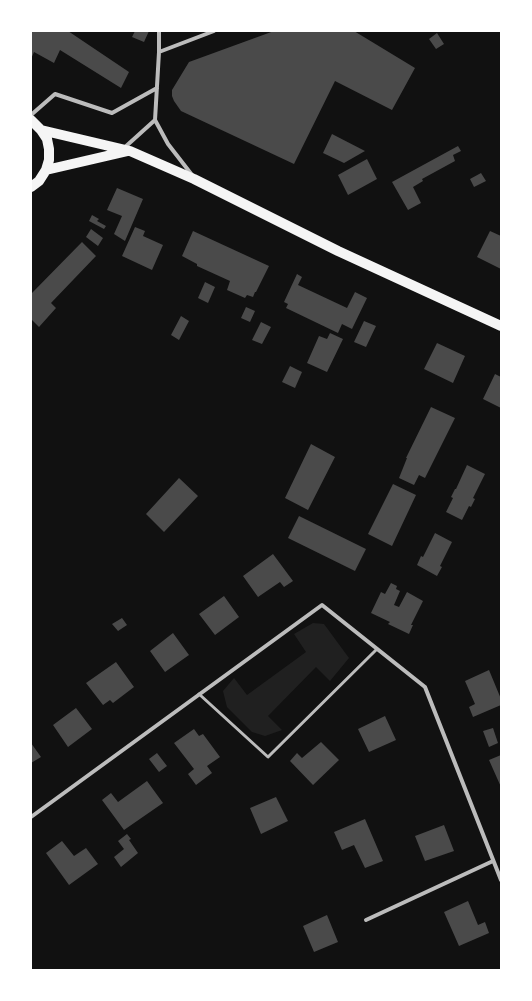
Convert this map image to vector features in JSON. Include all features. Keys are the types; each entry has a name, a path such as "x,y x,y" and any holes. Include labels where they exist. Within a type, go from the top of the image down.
{"main road":[{"path":"31,120 42,130 47,139 49,149 49,160 46,170 39,181 31,187"},
{"path":"42,130 126,150 194,179 338,251 501,326"},
{"path":"46,170 126,150"}],"street":[{"path":"159,31 155,120 168,144 194,179"},
{"path":"159,52 214,31"},
{"path":"31,115 54,94 112,114 157,88"},
{"path":"126,150 155,120"},
{"path":"31,817 322,605 424,687 501,880"},
{"path":"366,920 494,861"}],"lane":[{"path":"199,694 268,758 377,649"}],"shaded area":[{"path":"313,623 324,624 349,658 330,681 316,667 268,716 282,730 265,736 252,732 227,707 223,691 234,678 247,695 306,652 294,634"}],"building":[{"path":"31,31 68,31 129,72 121,88 60,50 54,63 34,52 31,59"},
{"path":"135,31 149,31 144,42 132,37"},
{"path":"274,31 354,31 415,68 392,110 335,81 294,164 181,111 172,96 172,90 189,62"},
{"path":"437,33 444,44 436,49 429,39"},
{"path":"332,134 365,151 344,163 323,153"},
{"path":"458,146 461,151 453,155 455,161 422,179 423,181 413,187 421,203 408,210 392,182"},
{"path":"367,159 377,179 348,195 338,175"},
{"path":"481,173 486,181 474,187 470,179"},
{"path":"117,188 143,199 125,241 114,234 122,216 107,210"},
{"path":"92,215 99,219 97,221 106,226 104,229 89,221"},
{"path":"135,227 145,231 143,236 163,245 152,270 122,256"},
{"path":"91,229 103,238 98,246 86,237"},
{"path":"193,231 269,266 253,297 247,295 245,298 227,290 230,281 197,266 197,264 182,256"},
{"path":"490,231 501,236 501,269 477,257"},
{"path":"82,242 96,256 51,303 56,308 39,327 31,319 31,294"},
{"path":"297,274 302,277 298,285 347,308 355,292 367,298 352,329 342,324 338,333 286,308 288,304 284,302"},
{"path":"205,282 215,287 208,303 198,298"},
{"path":"246,307 255,311 250,322 241,318"},
{"path":"181,316 189,321 179,340 171,335"},
{"path":"364,321 376,326 366,347 354,342"},
{"path":"261,322 271,327 262,344 252,340"},
{"path":"330,333 343,339 327,372 307,363 319,336 327,339"},
{"path":"437,343 465,356 453,383 424,369"},
{"path":"290,366 302,372 295,388 282,382"},
{"path":"495,374 501,377 501,408 483,399"},
{"path":"431,407 455,418 425,478 419,475 414,485 399,478 406,458"},
{"path":"311,444 335,457 308,510 285,498"},
{"path":"467,465 485,474 473,498 475,499 471,507 469,506 462,520 446,512 453,498 451,497"},
{"path":"179,478 198,496 164,532 146,514"},
{"path":"393,484 416,495 392,546 368,534"},
{"path":"299,516 366,549 355,571 288,538"},
{"path":"435,533 452,542 440,566 442,567 437,576 417,565 421,556 423,557"},
{"path":"273,554 293,581 284,587 280,582 258,597 243,576"},
{"path":"391,583 397,586 396,589 400,591 394,605 399,607 407,592 423,601 411,625 413,625 409,634 388,624 390,622 371,613 381,592 385,594"},
{"path":"224,596 239,617 215,635 199,614"},
{"path":"122,618 127,625 118,631 112,624"},
{"path":"173,633 189,655 165,672 150,651"},
{"path":"116,662 134,687 113,703 110,700 103,705 86,683"},
{"path":"489,670 501,699 501,705 473,717 469,707 475,704 465,681"},
{"path":"76,708 92,729 68,747 53,725"},
{"path":"385,716 396,740 369,752 358,729"},
{"path":"493,728 498,743 489,747 483,731"},
{"path":"194,729 199,736 203,734 220,757 207,766 212,773 196,785 188,774 194,769 174,743"},
{"path":"321,742 339,760 313,785 290,761 297,753 302,758"},
{"path":"31,743 41,757 31,763"},
{"path":"157,753 167,766 159,772 149,759"},
{"path":"501,755 501,787 489,760"},
{"path":"147,781 163,803 124,830 102,800 111,793 118,802"},
{"path":"276,797 288,821 261,834 250,808"},
{"path":"365,819 383,861 365,868 354,845 342,850 334,832"},
{"path":"444,825 454,851 425,861 415,836"},
{"path":"127,834 131,839 129,840 138,853 121,867 114,857 124,849 118,841"},
{"path":"62,841 74,856 86,848 98,864 69,885 46,853"},
{"path":"468,901 478,925 485,922 489,933 459,946 444,912"},
{"path":"327,915 338,942 314,952 303,926"}]}
